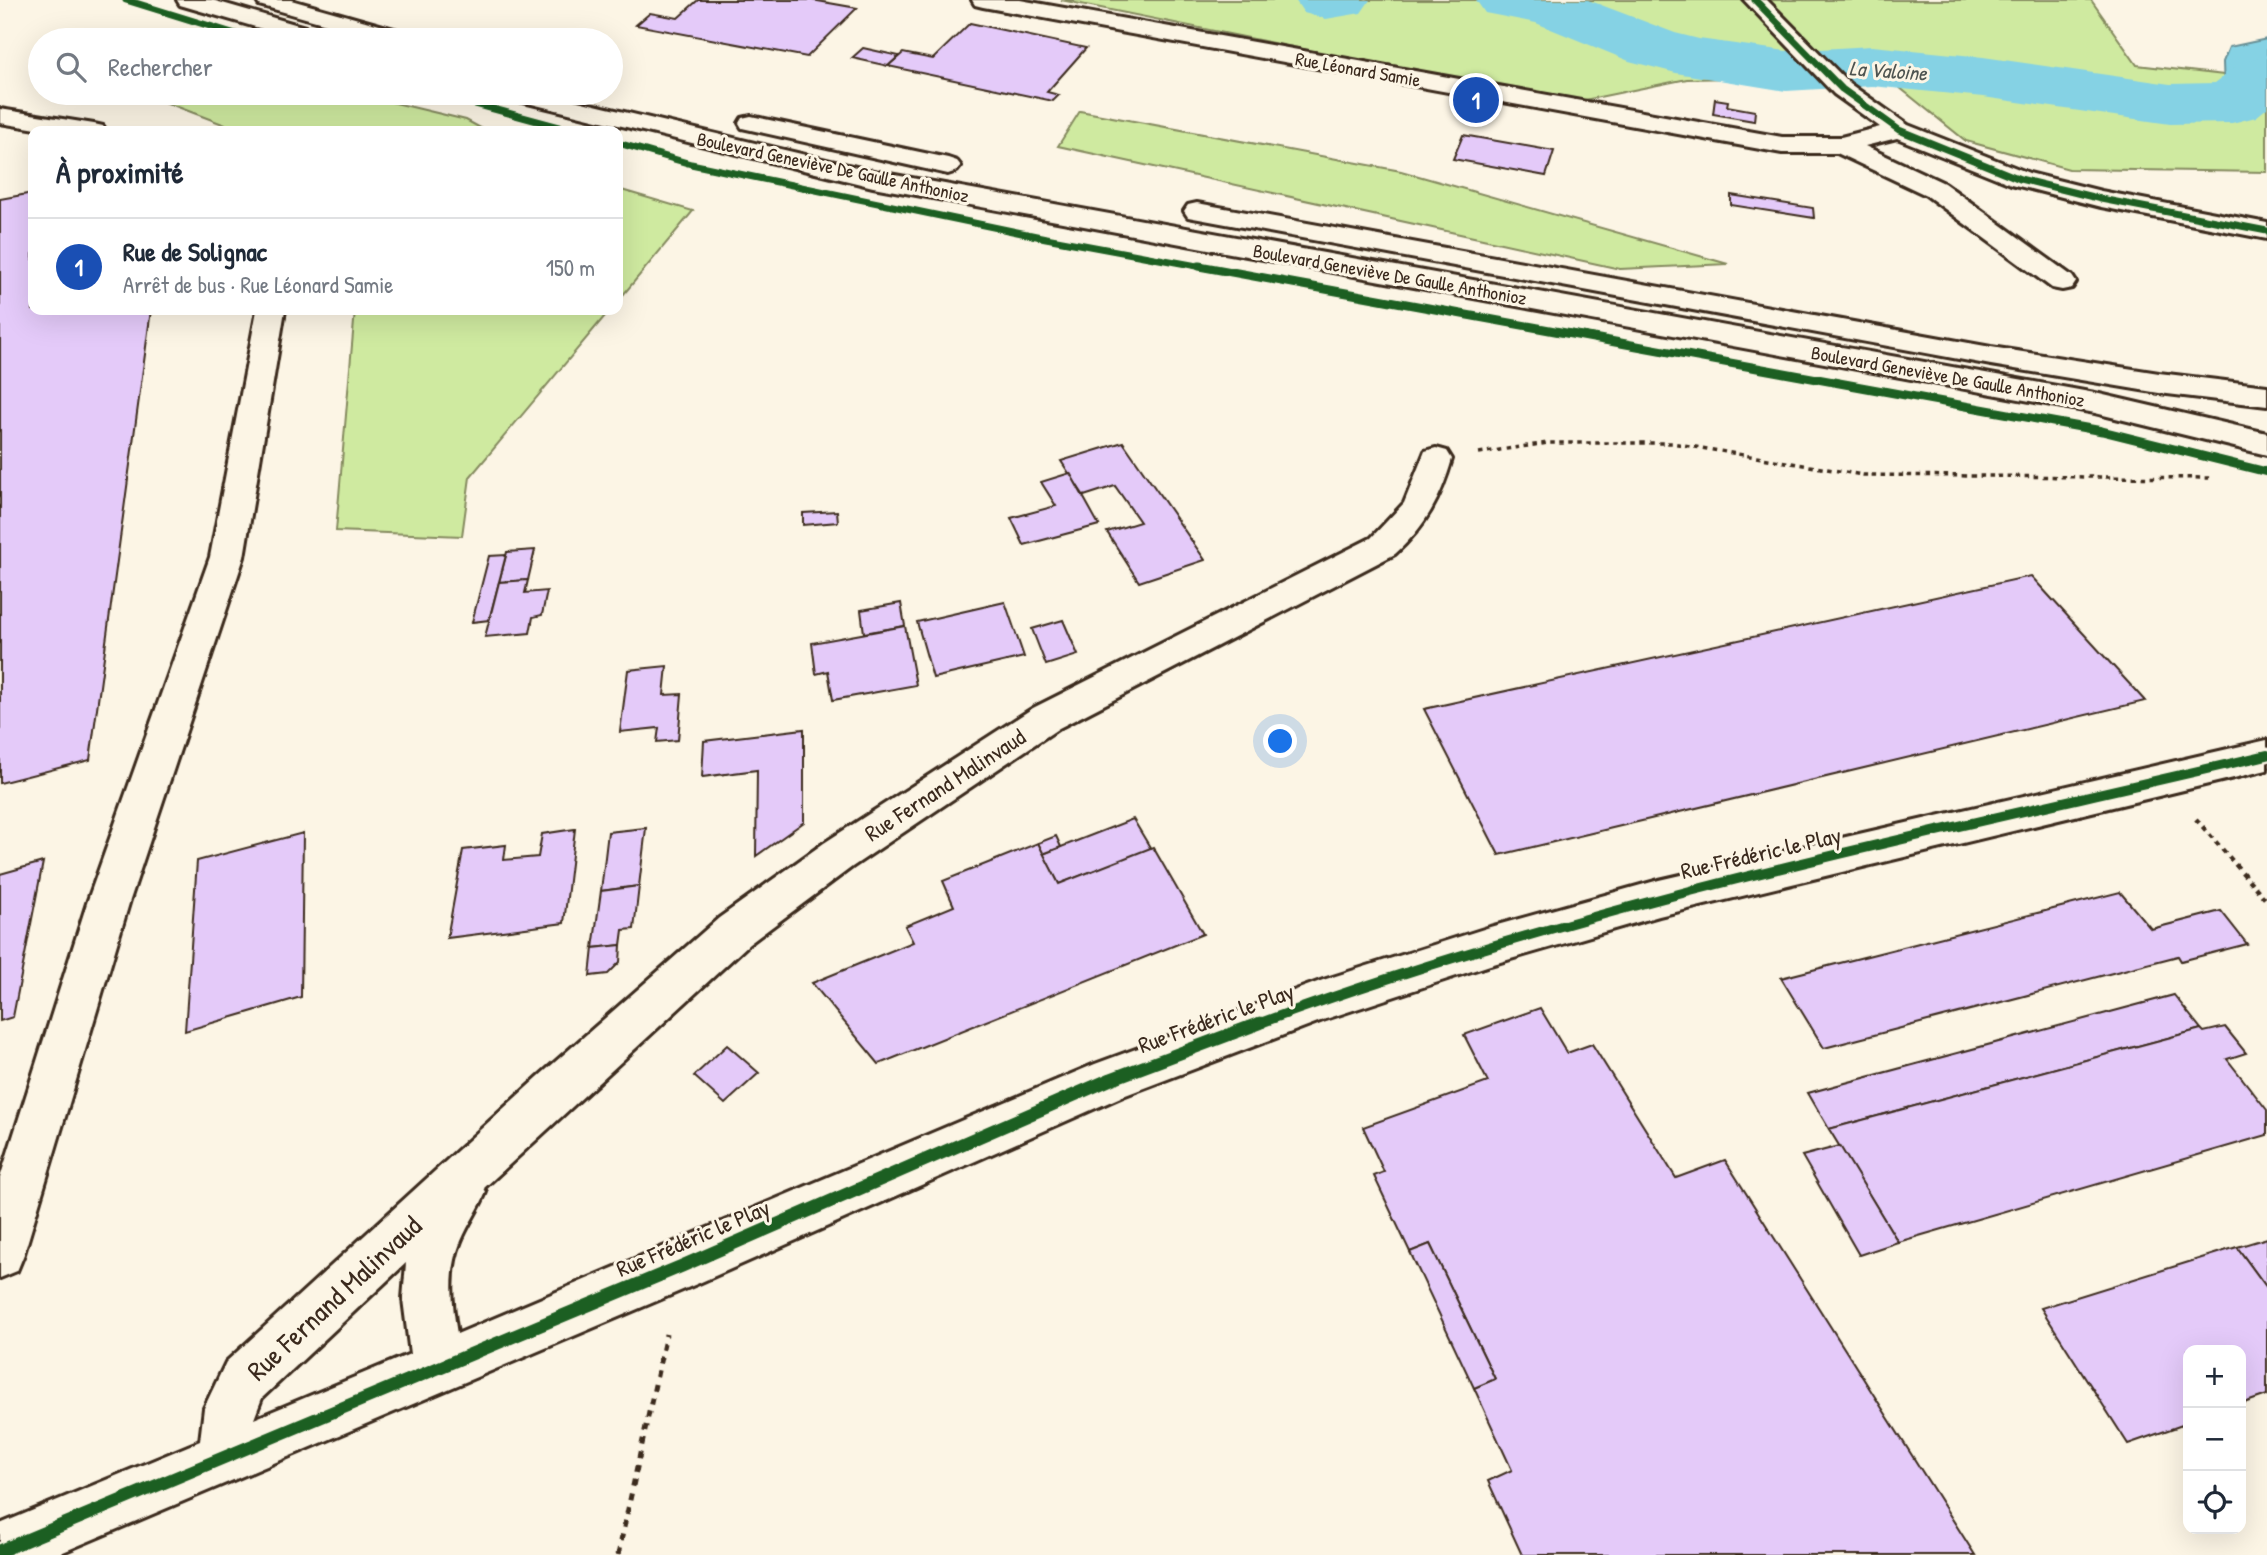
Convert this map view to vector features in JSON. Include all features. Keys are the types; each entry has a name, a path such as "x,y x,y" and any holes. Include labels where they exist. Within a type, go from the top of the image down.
{"street":[{"path":"188,0 283,28"},
{"path":"267,0 365,28"},
{"name":"Rue Léonard Samie","path":"983,0 1782,145 1841,145 1899,130"},
{"path":"1755,0 1842,89 1899,130 2020,179 2101,199 2267,231"},
{"name":"Boulevard Geneviève De Gaulle Anthonioz","path":"623,93 690,108"},
{"name":"Boulevard Geneviève De Gaulle Anthonioz","path":"565,105 873,179 2095,403 2267,444"},
{"path":"0,116 63,126"},
{"name":"Boulevard Geneviève De Gaulle Anthonioz","path":"729,118 968,170"},
{"path":"1841,145 1935,189 2062,282"},
{"name":"Boulevard Geneviève De Gaulle Anthonioz","path":"1173,207 1991,356 2159,383 2267,396"},
{"path":"0,1254 109,900 227,557 270,315"},
{"name":"Rue Fernand Malinvaud","path":"226,1456 231,1399 243,1380 554,1092 734,931 838,855 1046,718 1383,546 1410,522 1426,495 1436,459"},
{"name":"Rue Frédéric le Play","path":"226,1456 438,1368 1111,1079 1323,1000 1490,946 1659,898 2267,755"},
{"name":"Rue Fernand Malinvaud","path":"438,1368 428,1288 432,1252 446,1219 477,1166"},
{"path":"0,1550 226,1456"}],"path":[{"path":"1436,459 1548,443 1658,443 1863,475 2214,478 2216,469"},
{"path":"2210,835 2267,901"},
{"path":"618,1555 661,1357"}],"green space":[{"path":"1061,0 2091,0 2137,65 2224,75 2267,65 2267,172 2069,169 1966,141 1884,75 1687,79 1570,103"},
{"path":"173,105 404,105 466,120 477,126 228,126"},
{"path":"1080,111 1401,171 1728,264 1620,269 1058,146"},
{"path":"623,190 693,211 623,295"},
{"path":"355,315 606,315 470,477 462,536 336,531"}],"water":[{"path":"2267,39 2267,104 2250,114 2182,115 2111,109 1947,83 1864,76 1845,57 1877,57 2040,78 2224,92 2223,62 2229,47"}],"building":[{"path":"698,0 812,0 857,8 807,57 636,25 650,13 678,18"},
{"path":"970,23 1086,48 1047,92 1059,95 1053,101 888,66 903,53 933,59"},
{"path":"863,48 899,56 888,66 852,58"},
{"path":"1715,99 1728,101 1727,106 1755,111 1754,121 1713,114"},
{"path":"1463,135 1554,151 1546,176 1453,159"},
{"path":"28,194 28,315 150,315 90,760 0,783 0,199"},
{"path":"1731,195 1813,208 1814,218 1731,205"},
{"path":"1123,442 1205,560 1139,582 1107,532 1140,522 1115,486 1084,496 1061,461"},
{"path":"1070,473 1099,525 1024,545 1011,518 1056,506 1041,482"},
{"path":"837,511 838,522 803,525 803,513"},
{"path":"535,550 528,580 499,582 507,552"},
{"path":"506,555 489,620 472,622 489,556"},
{"path":"2031,576 2145,701 1499,855 1424,709"},
{"path":"528,580 525,593 547,591 542,615 533,617 530,633 485,637 499,582"},
{"path":"1005,602 1024,657 933,678 917,622"},
{"path":"901,603 905,626 864,633 861,610"},
{"path":"1063,620 1078,655 1046,665 1032,629"},
{"path":"905,626 916,685 833,700 828,671 816,674 812,643"},
{"path":"667,666 664,695 682,694 678,740 657,742 659,728 620,732 628,670"},
{"path":"804,729 804,822 756,856 757,770 702,777 704,741"},
{"path":"1133,819 1151,849 1059,884 1043,854"},
{"path":"646,828 639,886 601,891 608,832"},
{"path":"575,829 564,923 447,938 463,850 506,845 504,860 538,857 542,834"},
{"path":"303,833 301,997 185,1031 197,861"},
{"path":"1056,836 1061,847 1043,854 1038,843"},
{"path":"1038,843 1059,884 1153,847 1203,934 879,1064 812,983 913,942 905,926 954,906 943,881"},
{"path":"43,862 13,1017 0,1021 0,874"},
{"path":"639,886 634,929 623,930 621,945 593,948 601,891"},
{"path":"2120,892 2151,929 2221,911 2247,944 2181,961 2178,956 1824,1048 1781,978"},
{"path":"621,945 620,962 608,974 590,976 593,948"},
{"path":"2174,995 2201,1029 1829,1129 1808,1093"},
{"path":"1540,1008 1567,1053 1592,1044 1676,1178 1725,1160 1975,1555 1522,1555 1488,1481 1512,1470 1474,1388 1495,1379 1430,1244 1410,1252 1374,1176 1384,1172 1363,1127 1488,1082 1464,1035"},
{"path":"2225,1027 2246,1053 2227,1059 2267,1110 2267,1135 1898,1242 1829,1129 2201,1029 2204,1032"},
{"path":"727,1045 759,1073 725,1104 694,1076"},
{"path":"1840,1146 1898,1242 1859,1255 1802,1156"},
{"path":"2267,1238 2267,1288 2237,1247"},
{"path":"1430,1244 1495,1379 1474,1388 1410,1252"},
{"path":"2237,1247 2267,1288 2267,1395 2246,1402 2246,1345 2183,1345 2183,1425 2128,1444 2041,1308"}],"waterway":[{"name":"La Valoine","path":"1326,0 1339,0"},
{"name":"La Valoine","path":"1507,0 1550,7 1652,47 1699,59 1786,71 1872,66 1983,77 2170,104 2232,103 2267,75"}],"cycle path":[{"path":"126,0 216,28"},
{"path":"1755,0 1842,89 1899,130 2020,179 2101,199 2267,231"},
{"path":"479,105 556,126"},
{"path":"623,144 691,164 1046,238 2102,431 2267,472"},
{"path":"0,1551 682,1266 1111,1079 1323,1000 1490,946 1659,898 2267,755"}],"place":[{"name":"Rue de Solignac","path":"1476,100"}]}
